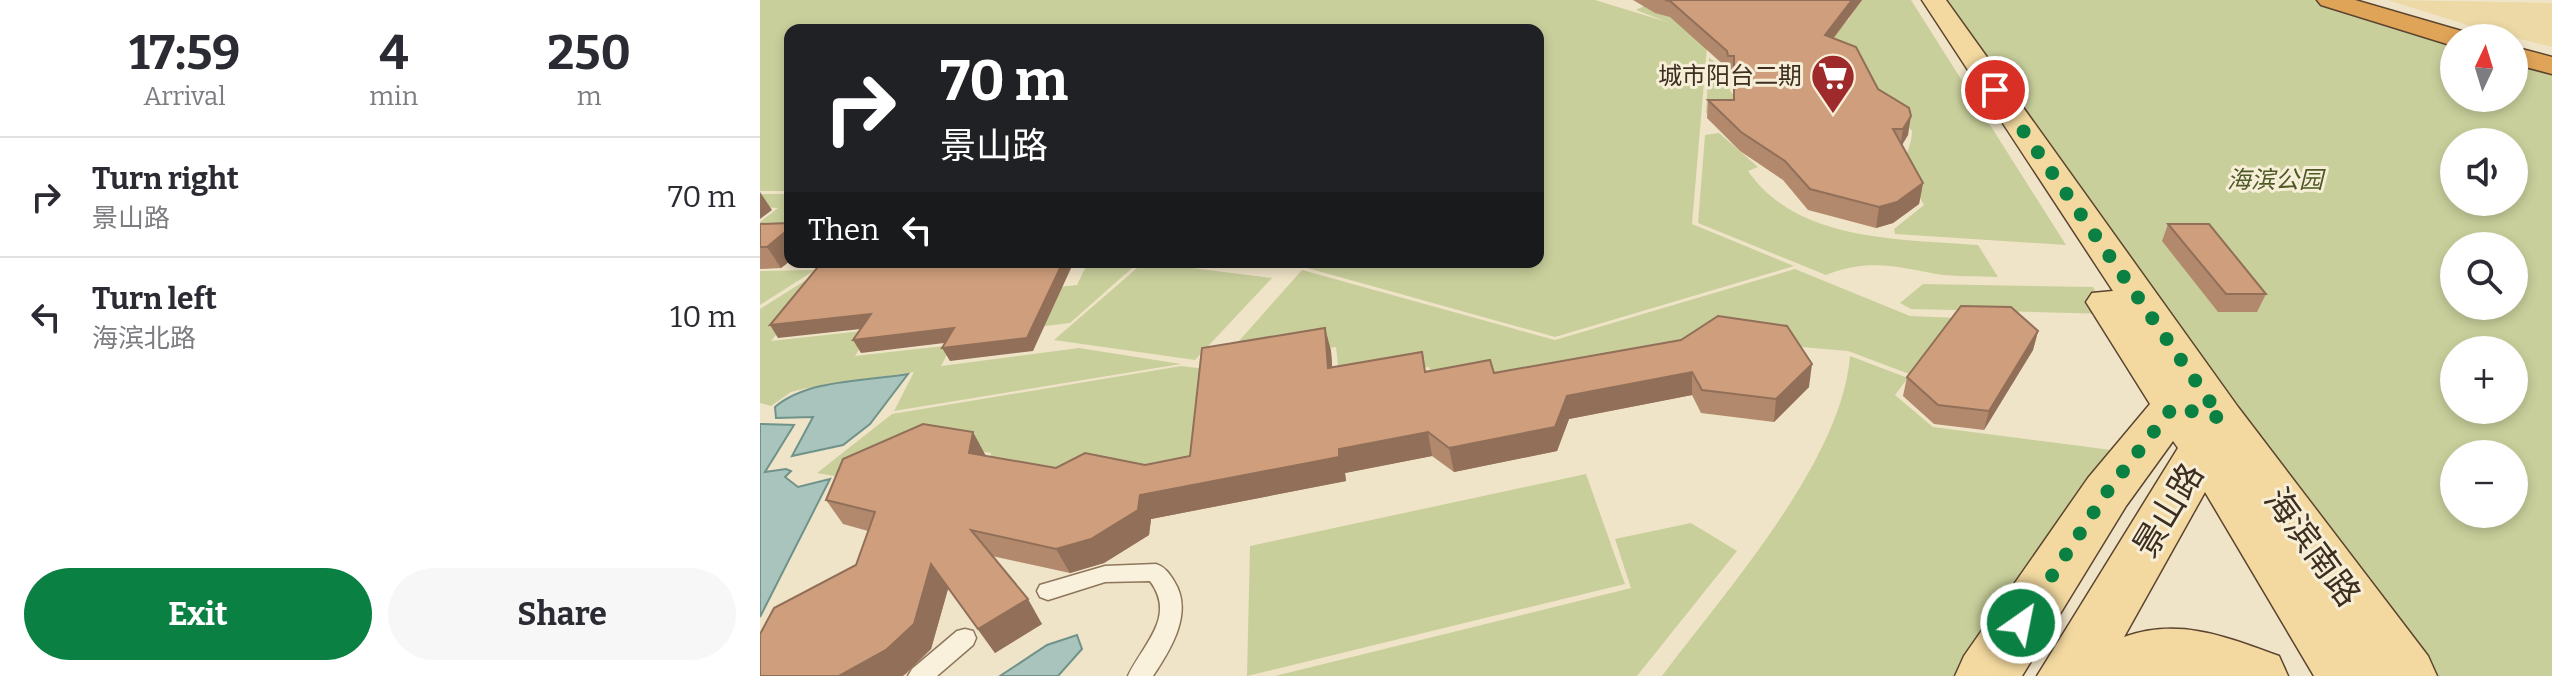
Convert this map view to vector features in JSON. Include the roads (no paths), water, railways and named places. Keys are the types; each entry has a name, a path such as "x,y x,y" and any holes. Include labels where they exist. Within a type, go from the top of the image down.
{"highway":[{"path":"2329,0 2440,33"},
{"path":"2350,0 2440,27"},
{"path":"2528,55 2552,59"},
{"path":"2528,57 2552,66"}],"main road":[{"path":"1914,0 2199,425"},
{"path":"1934,0 2199,425"},
{"name":"景山路","path":"1987,676 2107,492 2199,425"},
{"name":"景山路","path":"2069,676 2199,425"},
{"name":"海滨南路","path":"2199,425 2348,676"},
{"name":"海滨南路","path":"2199,425 2405,676"},
{"path":"2102,676 2130,658 2185,653 2256,676"}],"lane":[{"path":"1048,591 1105,574 1156,572 1170,594 1168,626 1156,654 1140,676"},
{"path":"920,676 965,638"}],"water":[{"path":"908,374 870,424 843,445 792,456 813,417 776,418 775,407 804,391 821,386"},
{"path":"760,424 794,425 765,472 791,471 785,477 798,487 830,479 760,617"},
{"path":"1077,635 1082,649 1058,676 1000,676 1047,645"}],"place":[{"name":"城市阳台二期","path":"1833,115"}],"park label":[{"name":"海滨公园","path":"2275,180"}]}
